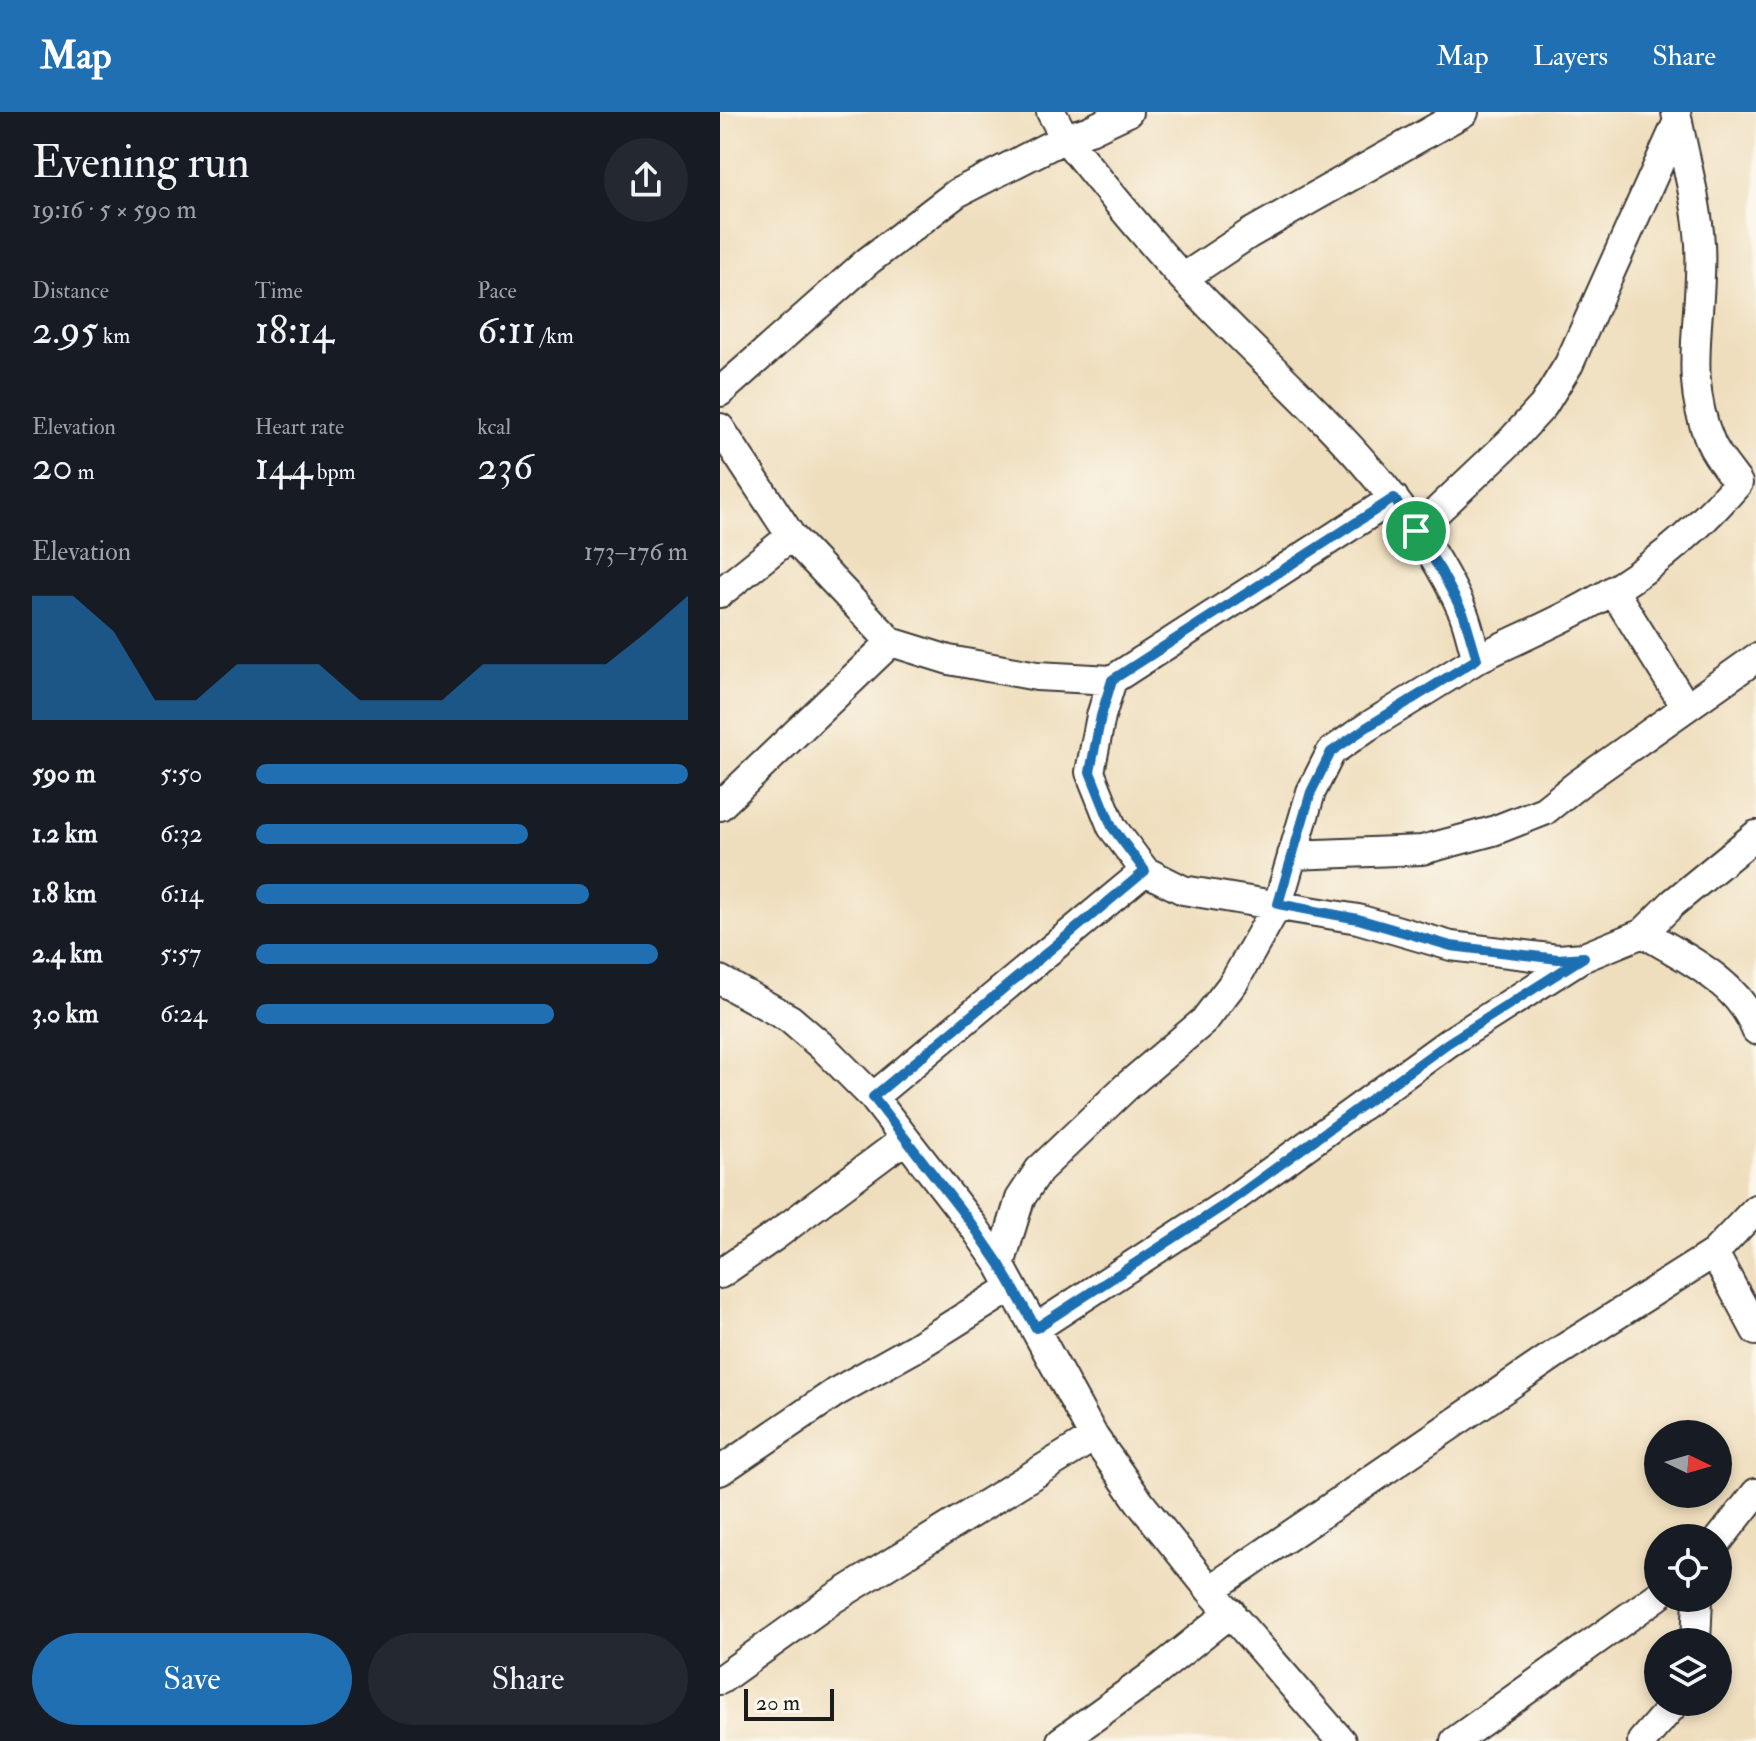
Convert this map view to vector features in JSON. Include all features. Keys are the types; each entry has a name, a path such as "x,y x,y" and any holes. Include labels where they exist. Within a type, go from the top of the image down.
{"street":[{"path":"1051,112 1065,138 1183,278 1366,463 1394,498 1464,615 1477,659"},
{"path":"720,392 868,261 957,193 1065,138 1128,112"},
{"path":"1183,278 1249,234 1464,112"},
{"path":"720,1471 836,1392 913,1349 1006,1276 1020,1199 1039,1170 1126,1087 1204,1021 1234,982 1278,904 1311,792 1331,752 1477,659 1585,607 1613,590 1660,558 1706,520 1747,477 1712,444 1697,397 1694,355 1702,276 1698,209 1677,116"},
{"path":"1416,531 1510,442 1543,406 1569,364 1677,116"},
{"path":"720,428 791,536 891,642 949,660 1037,676 1112,680 1394,498"},
{"path":"720,593 791,536"},
{"path":"1613,590 1686,707"},
{"path":"720,806 891,642"},
{"path":"1292,855 1422,850 1493,831 1544,811 1756,658"},
{"path":"1112,680 1090,772 1112,827 1145,871 1183,890 1358,919 1451,946 1558,959 1584,957"},
{"path":"1036,1328 1226,1204 1448,1043 1584,957 1643,933 1673,903 1756,835"},
{"path":"873,1097 1145,871"},
{"path":"1643,933 1719,981 1750,1013 1756,1030"},
{"path":"720,980 790,1019 873,1097 974,1227 1036,1328 1094,1437 1141,1504 1210,1590 1341,1741"},
{"path":"720,1274 905,1139"},
{"path":"1210,1590 1555,1354 1714,1253 1756,1209"},
{"path":"1714,1253 1756,1331"},
{"path":"720,1680 833,1599 1094,1437"},
{"path":"1731,1524 1756,1493"},
{"path":"1455,1741 1644,1606"},
{"path":"1061,1741 1150,1677 1231,1612"},
{"path":"1642,1741 1664,1716"}],"route":[{"path":"1394,498 1416,531 1464,615 1477,659 1331,752 1311,792 1278,904 1358,919 1451,946 1558,959 1584,957 1448,1043 1226,1204 1036,1328 974,1227 873,1097 1145,871 1112,827 1090,772 1112,680 1394,498"}]}
